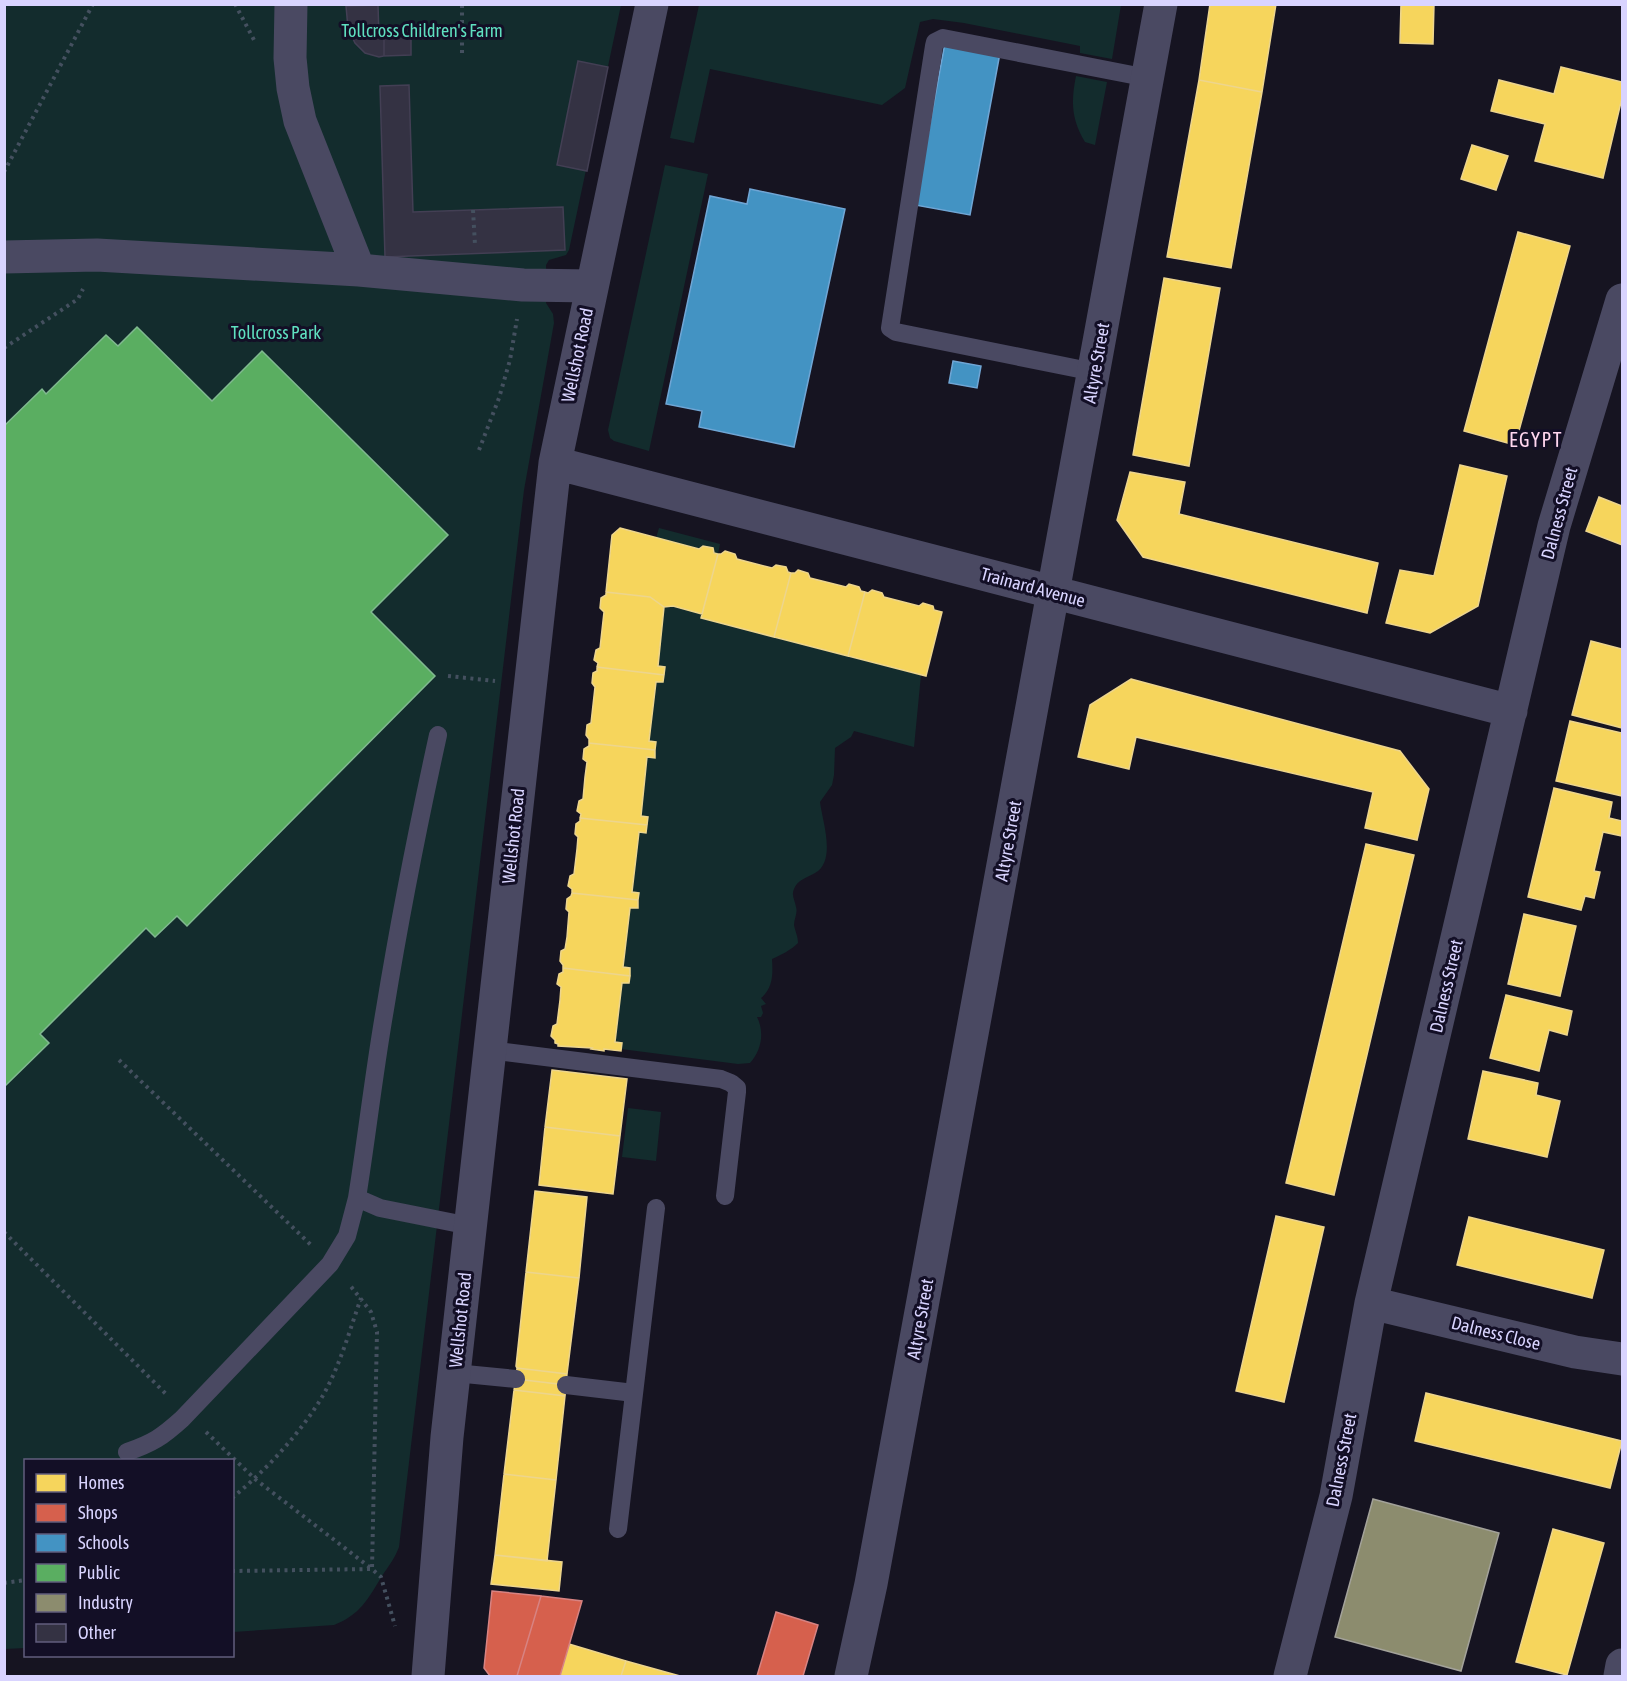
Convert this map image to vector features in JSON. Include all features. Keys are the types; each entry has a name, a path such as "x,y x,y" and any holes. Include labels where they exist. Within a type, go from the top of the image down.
{"street":[{"path":"291,4 290,58 300,121 359,270"},
{"name":"Wellshot Road","path":"428,1677 447,1437 555,463 652,4"},
{"name":"Altyre Street","path":"851,1677 873,1573 1161,4"},
{"path":"4,257 97,255 359,270 523,285 592,286"},
{"name":"Dalness Street","path":"1290,1677 1336,1496 1371,1303 1554,526 1616,342 1623,300"},
{"name":"Trainard Avenue","path":"555,463 1510,711"},
{"name":"Dalness Close","path":"1371,1303 1575,1352 1623,1359"},
{"path":"1620,1677 1623,1665"}],"lane":[{"path":"1094,372 896,332 890,328 934,46 935,42 944,38 1148,78"},
{"path":"127,1452 149,1445 160,1438 186,1414 330,1264 347,1236 357,1198 384,1012 406,887 438,735"},
{"path":"489,1050 721,1079 731,1083 737,1088 737,1092 725,1196"},
{"path":"357,1198 380,1208 470,1226"},
{"path":"618,1529 656,1208"},
{"path":"455,1373 516,1379"},
{"path":"566,1385 634,1392"}],"path":[{"path":"4,172 93,4"},
{"path":"462,4 462,53"},
{"path":"4,348 78,299 97,255"},
{"path":"479,450 499,398 510,360 523,285"},
{"path":"448,676 530,686"},
{"path":"119,1060 330,1264 361,1297 371,1312 377,1332 372,1569"},
{"path":"4,1232 234,1459"},
{"path":"234,1496 255,1479 289,1443 320,1401 337,1365 361,1297"},
{"path":"234,1459 255,1479 381,1577 397,1632"},
{"path":"234,1571 372,1569"},
{"path":"4,1583 24,1580"}],"green space":[{"path":"699,4 1121,5 1112,59 1080,53 1080,46 964,23 933,19 920,22 905,88 882,105 710,69 694,143 670,138"},
{"name":"Tollcross Park","path":"5,5 621,5 569,250 566,255 549,260 546,265 546,303 553,314 554,323 524,490 399,1547 372,1592 357,1611 343,1621 334,1625 234,1632 234,1459 24,1459 24,1648 5,1649"},
{"path":"1076,76 1107,82 1095,145 1085,142 1077,126 1073,102"},
{"path":"665,165 708,174 649,451 614,441 610,438 608,430"},
{"path":"659,528 720,544 718,554 714,553 712,548 703,546 699,549 656,538"},
{"path":"673,606 702,614 701,618 921,675 914,747 854,731 851,737 835,748 832,785 820,802 827,850 825,859 822,867 800,881 793,891 797,912 794,925 798,943 772,959 770,985 761,998 766,1004 761,1006 763,1013 761,1017 757,1017 761,1029 761,1042 750,1063 738,1064 621,1049 622,1043 615,1042 622,983 629,983 630,968 623,967 630,908 638,908 639,893 632,892 639,832 646,833 641,816 647,757 655,758 656,742 649,741 656,682 663,682 665,667 658,666 664,607"},
{"path":"628,1108 661,1112 656,1161 622,1157"}],"building: Homes":[{"path":"1210,4 1276,4 1262,92 1199,80"},
{"path":"1401,4 1434,4 1433,44 1400,43"},
{"path":"1561,67 1622,82 1622,98 1603,178 1535,161 1545,124 1491,111 1499,80 1554,94"},
{"path":"1199,80 1262,92 1231,268 1167,257"},
{"path":"1472,145 1508,156 1496,190 1461,179"},
{"path":"1518,232 1570,246 1515,445 1464,431"},
{"path":"1164,278 1220,288 1189,466 1133,455"},
{"path":"1460,465 1507,476 1478,606 1430,633 1386,623 1400,570 1434,576"},
{"path":"1130,472 1185,482 1179,514 1378,563 1367,613 1143,557 1117,520"},
{"path":"1599,497 1622,506 1622,545 1586,531"},
{"path":"620,528 699,549 703,546 713,548 714,553 718,554 702,614 673,606 664,607 650,597 606,592 612,535"},
{"path":"725,551 735,554 737,559 772,568 776,565 786,567 791,573 774,637 701,618 718,554"},
{"path":"798,570 808,573 810,578 846,587 849,584 865,592 848,656 774,637 791,573"},
{"path":"872,590 882,593 884,597 919,606 923,603 942,612 926,676 848,656 865,592"},
{"path":"606,592 650,597 664,607 658,666 665,667 664,675 597,667 598,663 594,660 596,650 600,648 604,612 600,608 601,598 606,595"},
{"path":"1591,641 1622,649 1622,728 1572,715"},
{"path":"597,667 664,675 663,682 656,682 649,741 656,742 655,750 589,743 586,735 587,725 591,723 595,687 592,683 593,673 597,671"},
{"path":"1131,679 1400,751 1429,789 1417,840 1365,828 1373,792 1136,737 1129,769 1078,757 1090,705"},
{"path":"1570,721 1622,733 1622,796 1556,781"},
{"path":"589,743 655,750 655,758 647,757 641,816 648,817 647,825 580,818 581,814 577,811 579,801 583,799 587,762 583,759 584,749 589,746"},
{"path":"1554,788 1612,802 1609,818 1622,821 1622,836 1603,832 1594,871 1600,872 1594,898 1585,896 1581,910 1528,897"},
{"path":"580,818 647,825 646,833 639,832 632,892 639,893 638,900 572,893 572,889 568,886 570,876 574,874 578,837 575,834 576,824"},
{"path":"1366,844 1414,855 1334,1195 1286,1183"},
{"path":"572,893 638,900 638,908 630,908 623,967 630,968 630,976 563,968 560,961 561,951 565,949 567,937 569,912 566,909 567,899"},
{"path":"1524,914 1576,926 1560,996 1508,984"},
{"path":"563,968 630,976 629,983 622,983 615,1042 622,1043 621,1051 558,1046 555,1043 551,1036 553,1026 557,1024 561,987 557,984"},
{"path":"1506,995 1572,1011 1567,1035 1549,1030 1539,1071 1490,1058"},
{"path":"552,1070 627,1079 620,1136 545,1127"},
{"path":"1483,1071 1538,1083 1536,1095 1560,1101 1547,1157 1468,1139"},
{"path":"545,1127 620,1136 613,1194 539,1185"},
{"path":"535,1191 587,1197 579,1278 526,1272"},
{"path":"1276,1216 1324,1227 1284,1402 1236,1391"},
{"path":"1469,1217 1604,1250 1592,1298 1457,1265"},
{"path":"526,1272 579,1278 567,1374 517,1368 516,1366"},
{"path":"517,1368 567,1374 566,1385 516,1379"},
{"path":"516,1379 566,1385 565,1396 514,1390"},
{"path":"514,1390 565,1396 556,1480 504,1474"},
{"path":"1426,1393 1622,1441 1610,1488 1415,1441"},
{"path":"504,1474 556,1480 547,1561 495,1555"},
{"path":"1553,1529 1604,1543 1567,1675 1516,1662"},
{"path":"495,1555 562,1562 559,1591 491,1584"},
{"path":"569,1644 626,1661 621,1676 560,1676"},
{"path":"626,1661 680,1676 621,1676"}],"building: Shops":[{"path":"492,1591 541,1596 517,1676 490,1676 484,1668"},
{"path":"541,1596 582,1601 560,1676 517,1676"},
{"path":"776,1612 818,1625 803,1676 757,1676"}],"building: Schools":[{"path":"945,43 1000,53 970,215 915,205"},
{"path":"750,189 845,209 794,447 699,427 702,411 666,404 710,196 747,204"},
{"path":"953,361 981,366 977,388 949,383"}],"building: Public":[{"path":"137,327 212,401 262,351 448,535 371,612 435,676 187,926 177,916 155,937 146,928 40,1034 49,1043 4,1087 4,426 42,389 46,394 106,335 118,346"}],"building: Industry":[{"path":"1373,1499 1499,1533 1461,1671 1335,1637"}],"building: Other":[{"path":"378,5 379,36 384,36 384,56 379,57 365,53 355,43 348,28 346,6"},
{"path":"384,36 411,36 411,55 384,56"},
{"path":"578,61 608,67 587,171 557,165"},
{"path":"409,85 413,212 563,207 565,250 385,257 380,86"}],"district":[{"name":"EGYPT","path":"1536,439"}],"park label":[{"name":"Tollcross Children's Farm","path":"422,30"}]}
